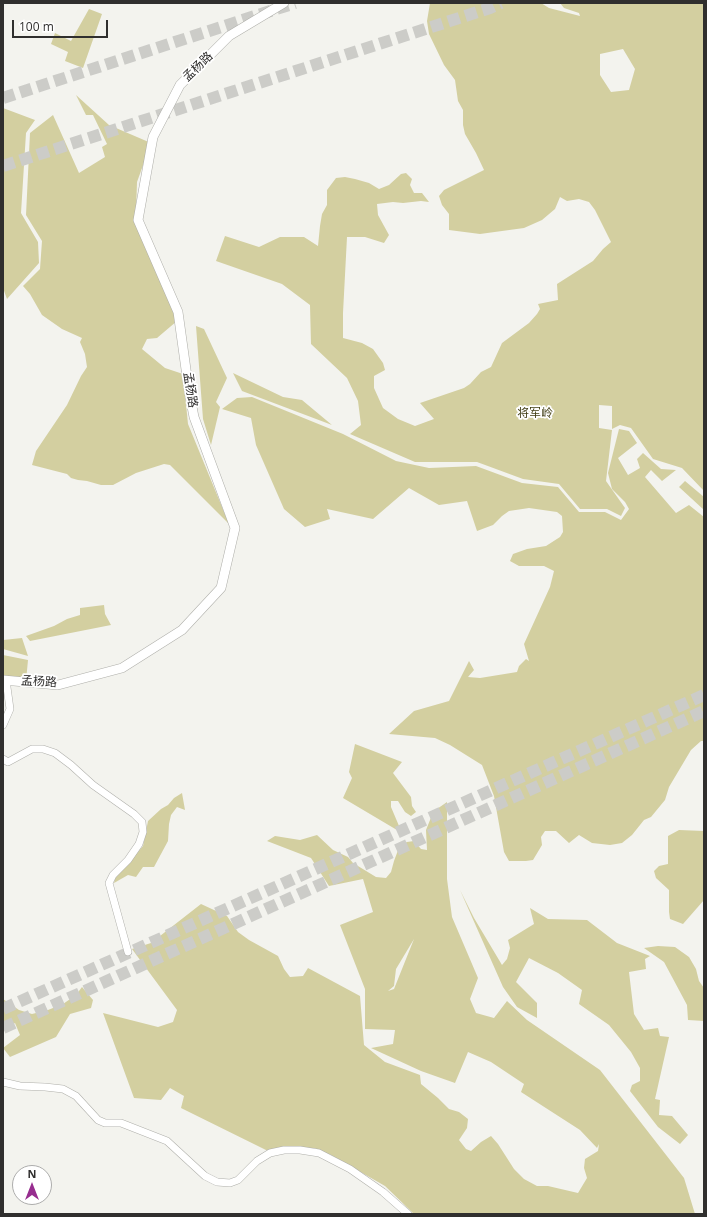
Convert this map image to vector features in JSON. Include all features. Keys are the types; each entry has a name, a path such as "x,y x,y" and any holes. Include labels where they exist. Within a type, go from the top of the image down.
{"main road":[{"name":"孟杨路","path":"5,680 58,685 122,668 182,630 221,588 235,528 194,417 178,312 138,220 153,137 180,85 229,36 284,3"}],"street":[{"path":"3,725 10,709 5,680"},
{"path":"3,759 8,762 32,749 43,749 55,753 93,785 134,814 142,822 143,832 139,844 128,860 113,875 109,883 128,952"},
{"path":"3,1082 20,1086 63,1089 76,1096 98,1120 104,1123 121,1123 166,1141 205,1176 216,1182 230,1183 238,1180 257,1161 270,1153 284,1150 300,1150 320,1153 350,1170 383,1192 408,1214"}],"green space":[{"name":"将军岭","path":"430,3 541,3 549,8 580,16 579,13 564,8 560,3 704,3 704,491 682,468 653,459 631,428 620,425 612,429 612,406 599,405 599,428 612,430 606,481 625,508 621,516 607,509 580,509 559,484 523,479 477,462 415,462 350,434 361,425 358,401 347,378 311,344 310,305 282,284 216,261 225,236 259,247 280,237 304,237 318,246 322,214 327,205 327,190 336,178 345,177 355,179 369,183 379,189 389,185 401,174 406,173 412,179 410,185 414,193 422,193 429,202 393,202 377,204 378,215 389,235 384,243 365,237 347,237 343,338 362,343 373,349 383,363 385,370 374,376 374,388 383,408 398,419 415,426 434,419 420,403 464,388 481,372 491,367 502,343 529,323 540,309 538,304 558,300 557,284 593,261 611,242 595,210 589,202 579,199 567,201 560,197 555,209 542,220 524,228 480,234 449,230 449,214 442,205 439,196 444,190 484,170 465,134 463,125 463,110 458,101 455,80 444,65 429,34 427,21","holes":["623,49 635,69 629,90 611,92 600,75 600,54"]},
{"path":"89,9 102,14 83,68 65,61 68,52 51,44 55,33 71,41"},
{"path":"76,95 109,125 151,143 137,182 136,212 176,314 177,321 157,338 147,339 142,349 165,368 183,374 188,424 229,524 170,465 164,464 136,473 113,485 101,485 71,478 67,474 32,465 36,451 67,405 87,367 85,354 80,342 82,338 62,329 42,315 30,294 23,286 40,269 42,241 26,215 30,133 53,115 79,173 105,157 102,147 107,144 93,115 86,115"},
{"path":"3,108 35,120 26,133 21,213 38,242 39,263 7,299 3,288"},
{"path":"196,326 204,329 227,378 216,402 220,407 211,445 203,419"},
{"path":"233,373 283,397 302,400 332,425 242,391"},
{"path":"252,397 343,434 396,461 429,468 476,466 522,483 558,487 579,512 605,512 621,520 629,509 625,502 612,489 608,473 619,429 629,431 637,443 618,458 628,475 640,468 637,459 643,453 661,469 676,470 662,481 651,470 645,477 676,513 689,505 704,517 704,741 701,741 691,750 669,787 665,800 651,817 644,820 632,835 622,843 610,845 592,843 579,835 569,843 556,831 545,831 541,837 542,845 533,860 509,861 504,852 494,796 482,765 450,745 435,738 389,734 414,711 449,701 469,661 474,670 468,677 480,678 517,672 519,666 526,659 529,661 524,644 550,587 554,571 544,566 519,566 510,561 513,554 527,549 546,546 560,537 563,532 562,516 557,512 529,508 509,511 493,525 477,531 467,501 439,505 409,488 373,519 327,509 330,519 305,527 284,509 256,445 251,418 222,409 237,398"},
{"path":"685,481 704,497 704,510 679,487"},
{"path":"104,605 105,614 111,625 30,641 26,636 80,615 80,608"},
{"path":"22,638 28,656 3,649 3,640"},
{"path":"3,655 28,660 26,681 3,679"},
{"path":"355,744 402,762 393,773 411,797 412,806 416,812 411,816 405,812 398,801 391,801 391,807 402,833 343,798 352,778 349,772"},
{"path":"182,793 185,810 177,807 171,815 168,841 154,867 143,867 136,877 128,875 114,883 115,878 143,846 148,821 161,809 168,805 174,798"},
{"path":"447,802 447,879 452,917 478,978 470,999 476,1013 494,1018 507,1001 527,1020 600,1070 684,1178 695,1214 414,1214 385,1186 331,1155 314,1148 268,1151 181,1108 184,1096 170,1088 161,1100 134,1098 103,1013 158,1027 173,1022 177,1010 132,949 151,943 201,904 227,916 238,932 249,940 278,956 284,969 290,977 303,976 308,968 360,996 364,1045 385,1062 420,1075 421,1084 449,1109 459,1112 468,1119 467,1128 459,1140 466,1149 471,1151 491,1136 514,1169 524,1179 537,1186 548,1186 578,1193 587,1178 584,1168 585,1159 598,1151 599,1144 597,1148 580,1130 521,1092 524,1084 491,1062 468,1052 455,1083 421,1071 371,1048 393,1044 395,1030 365,1029 365,989 340,925 373,912 363,879 329,886 311,858 267,841 275,836 300,840 317,835 333,850 348,857 353,863 376,877 386,878 391,872 400,845 414,841 421,849 427,850 426,830 432,815 437,809","holes":["414,939 394,989 388,991 394,986 396,969"]},
{"path":"679,830 704,831 704,900 683,924 670,919 669,890 656,878 654,871 659,866 668,864 668,836"},
{"path":"460,890 474,918 502,965 507,959 510,948 508,940 534,924 530,908 548,919 587,920 617,943 650,956 645,959 646,969 629,972 634,1014 644,1030 658,1028 660,1036 669,1037 655,1099 660,1100 659,1115 672,1116 688,1135 680,1144 658,1127 630,1091 632,1085 640,1081 640,1068 631,1052 609,1025 579,1004 582,990 558,973 529,958 516,982 537,1003 537,1018 517,1007 503,987"},
{"path":"658,946 675,947 689,957 696,969 699,981 704,988 704,1021 688,1020 687,1005 664,962 644,948"},
{"path":"82,987 93,1000 91,1008 70,1014 56,1037 10,1057 3,1048 20,1035 15,1023 3,1031 3,999 19,1010 32,1014 63,1004 76,995"}],"tunnel":[{"path":"3,98 295,3"},
{"path":"3,166 490,8 501,3"},
{"path":"3,1009 704,695"},
{"path":"3,1028 704,711"}]}
